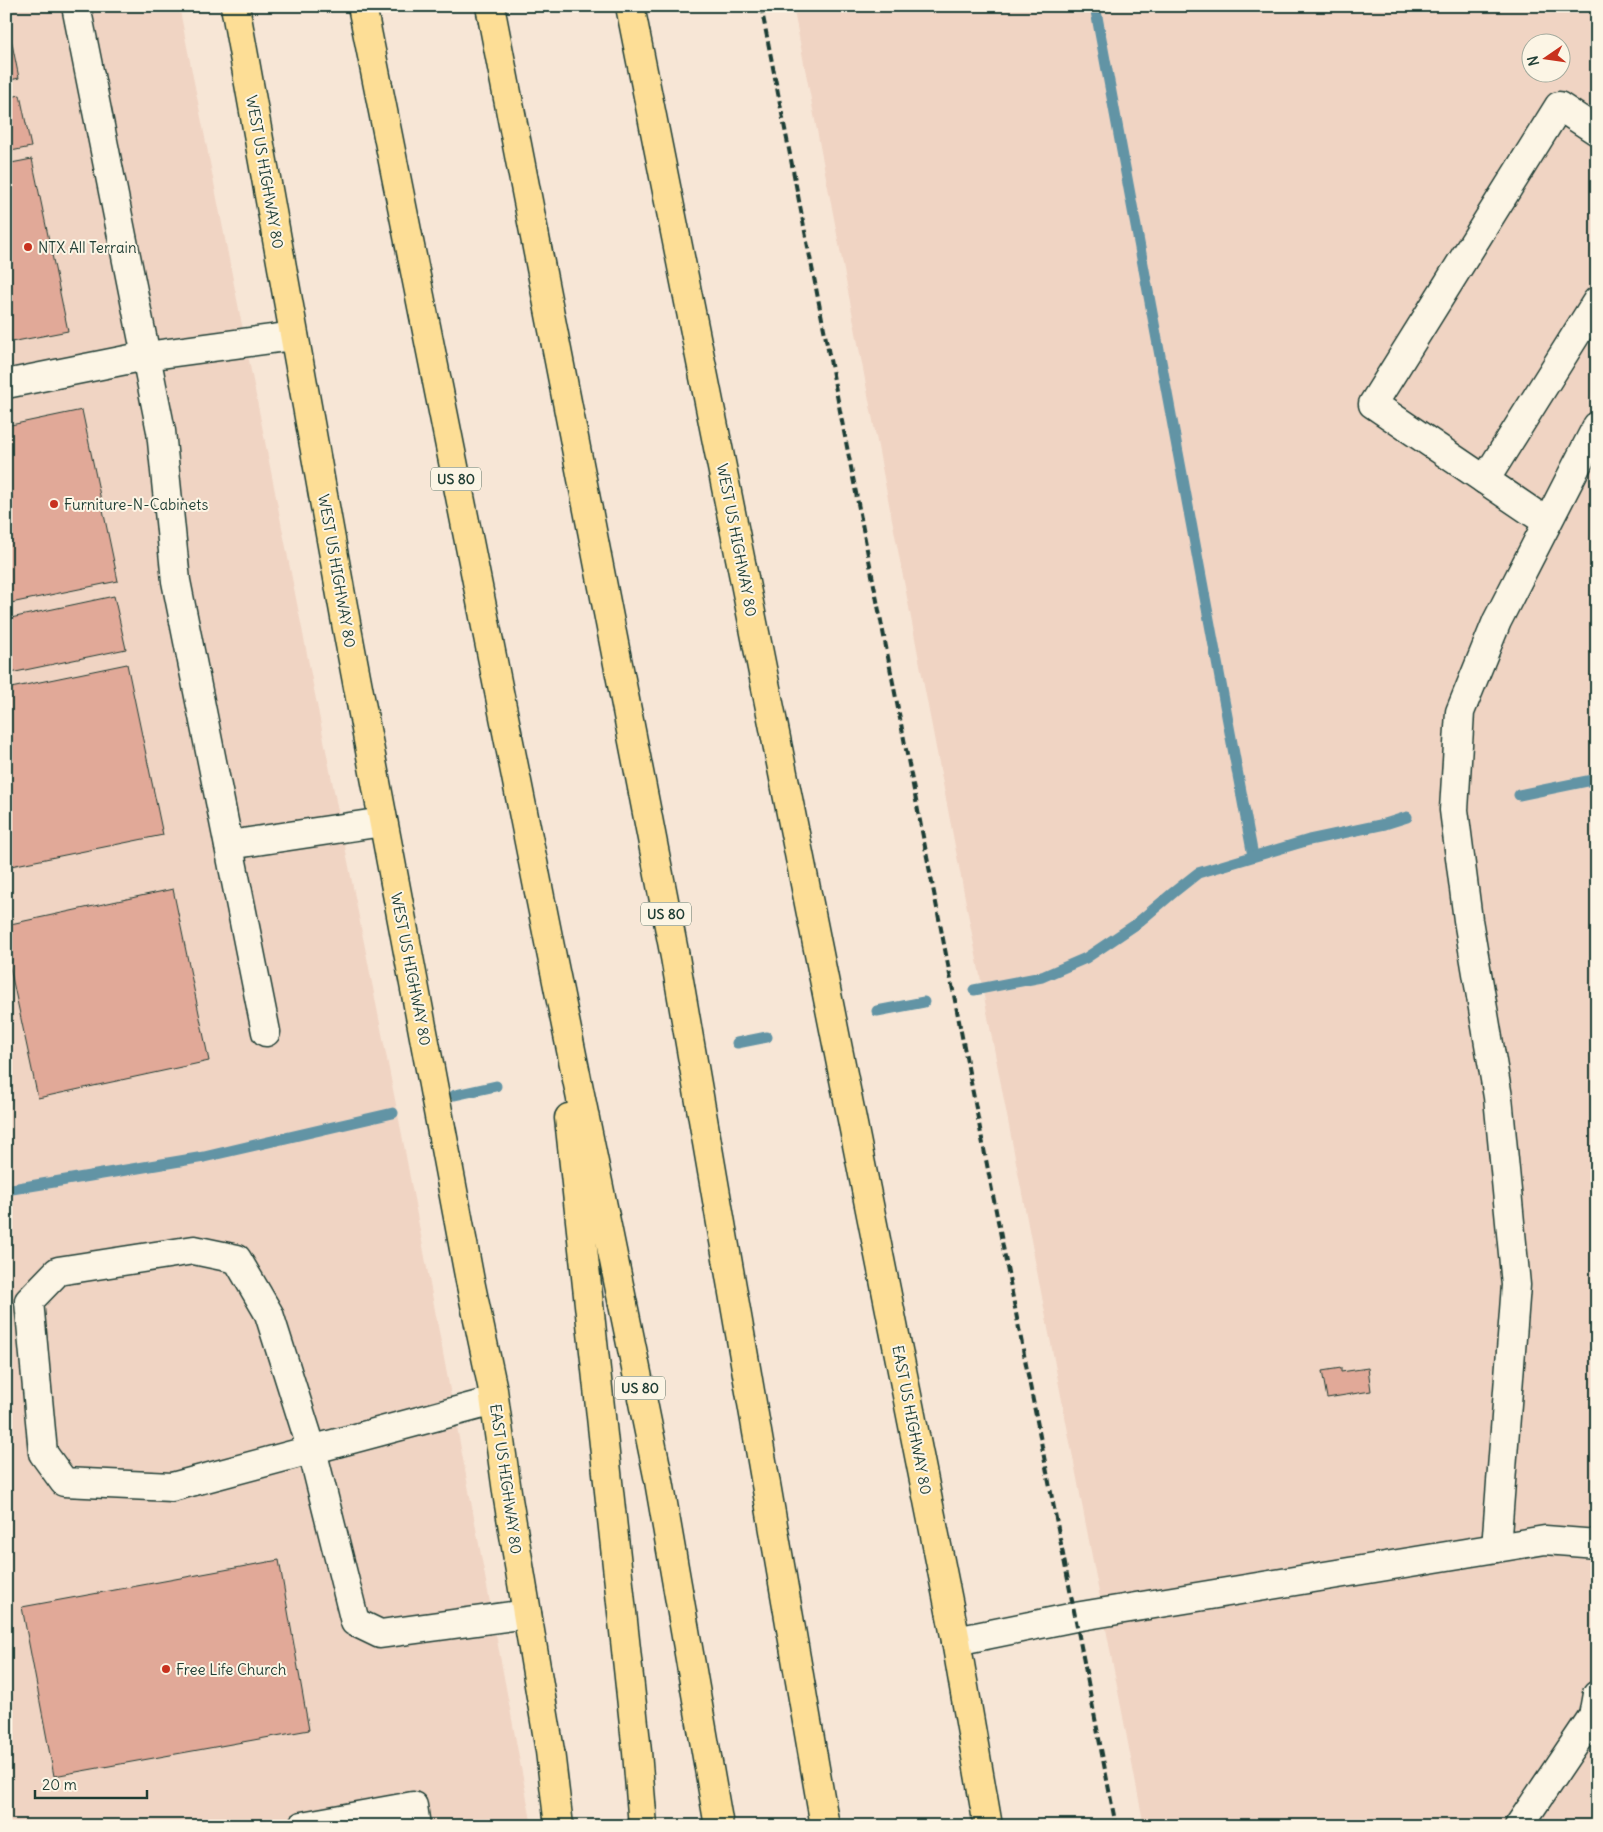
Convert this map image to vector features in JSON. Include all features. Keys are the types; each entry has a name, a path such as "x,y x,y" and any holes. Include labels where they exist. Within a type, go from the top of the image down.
{"main road":[{"name":"WEST US HIGHWAY 80","path":"235,6 294,336 443,1134"},
{"name":"US 80","path":"362,6 659,1481 720,1826"},
{"name":"US 80","path":"490,6 675,957 825,1826"},
{"name":"WEST US HIGHWAY 80","path":"630,6 831,1015"},
{"path":"551,952 637,1752 643,1826"},
{"name":"EAST US HIGHWAY 80","path":"831,1015 956,1641 988,1826"},
{"name":"EAST US HIGHWAY 80","path":"443,1134 494,1401 508,1499 550,1751 559,1826"}],"lane":[{"path":"76,6 161,431 176,581 266,1032"},
{"path":"1546,522 1373,404 1559,106 1597,131"},
{"path":"1485,480 1597,301"},
{"path":"6,384 146,356 294,336"},
{"path":"1496,1548 1516,1285 1498,1097 1468,920 1454,810 1460,712 1497,621 1546,522 1597,426"},
{"path":"229,845 384,822"},
{"path":"494,1401 312,1450 172,1487 64,1482 43,1453 29,1301 58,1271 194,1250 237,1259 269,1314 312,1450 355,1622 380,1634 527,1614"},
{"path":"956,1641 1075,1617 1545,1540 1597,1544"},
{"path":"1519,1826 1593,1716 1597,1694"},
{"path":"302,1826 413,1806 416,1826"}],"shaded area":[{"path":"6,6 179,6 402,1135 532,1826 6,1826"},
{"path":"793,6 1597,6 1597,1826 1144,1826"}],"building":[{"path":"6,14 19,78 6,81"},
{"path":"20,95 31,147 6,152 6,98"},
{"name":"NTX All Terrain","path":"32,159 68,331 6,343 6,164"},
{"name":"Furniture-N-Cabinets","path":"82,410 118,581 6,604 6,426"},
{"path":"114,596 126,649 6,674 6,619"},
{"path":"127,664 163,835 6,867 6,689"},
{"path":"173,889 209,1061 38,1098 6,949 6,925"},
{"path":"1341,1368 1341,1372 1368,1368 1371,1391 1327,1398 1322,1371"},
{"name":"Free Life Church","path":"279,1560 309,1730 54,1776 22,1607"}],"waterway":[{"path":"1095,6 1253,856"},
{"path":"1519,795 1597,779"},
{"path":"974,990 1042,977 1086,958 1135,925 1198,873 1309,840 1385,824 1407,817"},
{"path":"877,1011 924,1002"},
{"path":"737,1043 767,1037"},
{"path":"455,1095 496,1086"},
{"path":"6,1190 204,1157 393,1113"}],"railway":[{"path":"761,6 1116,1826"}],"place":[{"name":"NTX All Terrain","path":"28,247"},
{"name":"Furniture-N-Cabinets","path":"54,504"},
{"name":"Free Life Church","path":"166,1669"}]}
